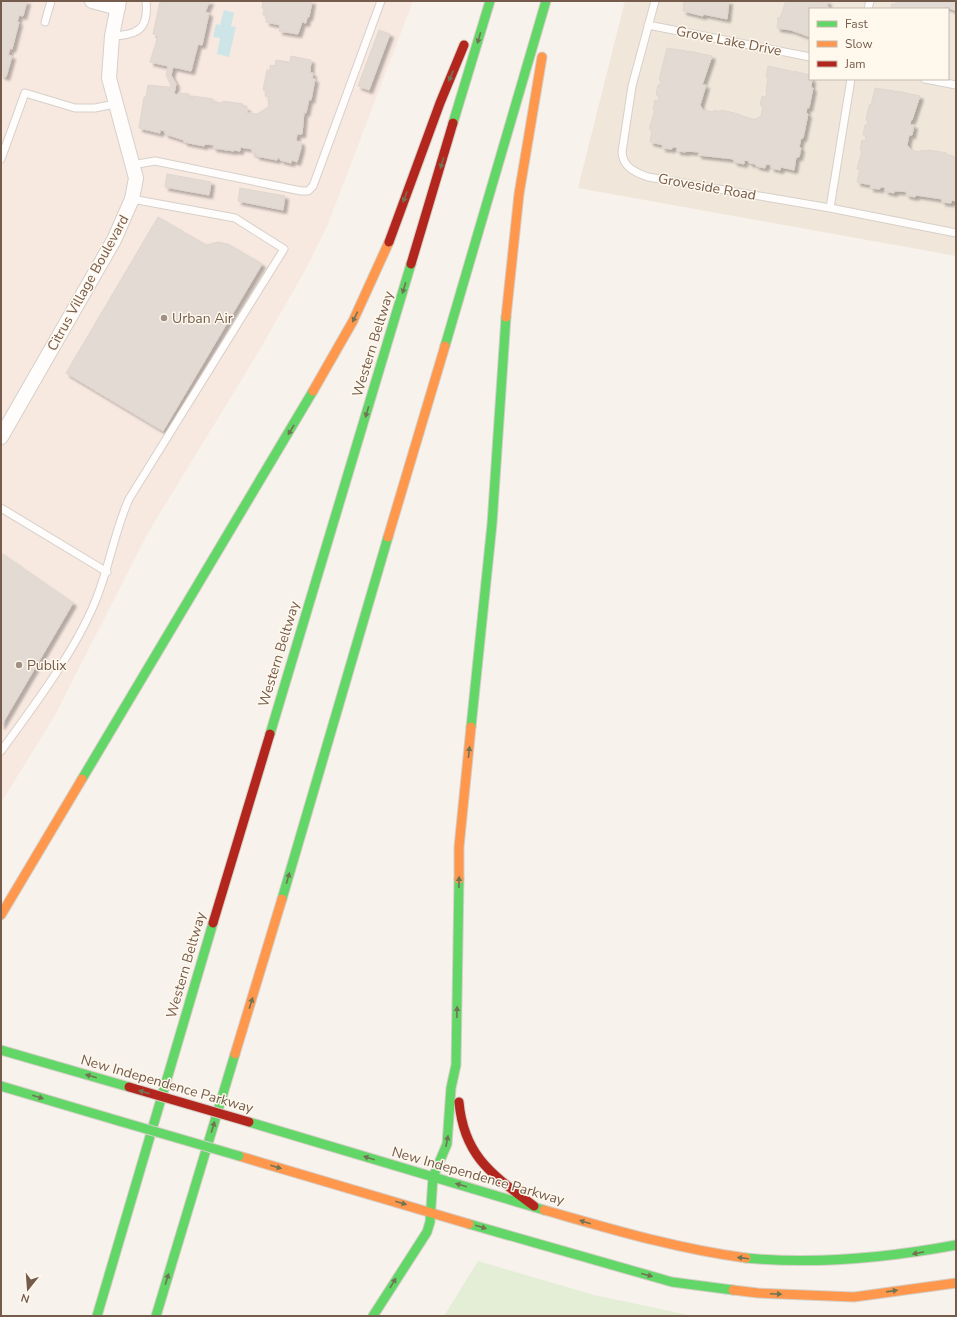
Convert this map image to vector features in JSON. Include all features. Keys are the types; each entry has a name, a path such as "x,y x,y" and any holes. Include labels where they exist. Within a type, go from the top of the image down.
{"main road":[{"path":"473,23 483,1"},
{"name":"Western Beltway","path":"97,1316 211,930 490,1"},
{"path":"156,1316 272,933 546,1"},
{"path":"551,16 555,1"},
{"path":"1,915 306,404 353,321 388,245 440,103 467,38"},
{"path":"534,1206 485,1167 472,1150 460,1119 459,1085 456,1066 459,847 492,524 508,293 519,194 545,46"},
{"name":"New Independence Parkway","path":"1,1050 249,1122 433,1178 623,1233 675,1246 746,1258 810,1261 908,1254 956,1245"},
{"path":"373,1316 404,1265 427,1232 430,1222 433,1178 446,1144 451,1088 456,1066"},
{"path":"1,1086 609,1265 672,1282 758,1293 854,1297 956,1283"}],"street":[{"path":"92,1 118,4"},
{"name":"Citrus Village Boulevard","path":"1,437 114,240 132,199 136,178 109,78 112,36 118,4"}],"lane":[{"path":"45,22 51,1"},
{"path":"112,36 128,35 139,31 144,23 146,1"},
{"path":"132,164 154,161 301,191 308,191 313,186 382,1"},
{"name":"Groveside Road","path":"655,1 632,86 622,152 626,165 634,171 648,176 830,208 956,234"},
{"name":"Grove Lake Drive","path":"648,26 809,57"},
{"path":"830,208 851,80"},
{"path":"930,80 956,85"},
{"path":"1,159 25,93 75,108 95,108 115,104"},
{"path":"1,751 38,701 80,633 107,572 123,512 130,499 284,249 234,218 132,199"},
{"path":"1,508 107,572"}],"shaded area":[{"path":"1,1 413,1 328,224 307,267 256,356 149,531 55,715 1,803"},
{"path":"625,1 956,1 956,256 578,188"}],"green space":[{"path":"478,1261 594,1295 694,1316 444,1316"}],"water":[{"path":"224,10 234,13 231,26 236,27 229,57 217,54 220,38 213,37 216,24 220,25"}],"building":[{"path":"1,1 27,1 23,16 19,15 17,22 19,22 12,49 10,48 8,55 12,56 6,77 1,75"},
{"path":"166,1 210,1 205,12 209,13 202,45 198,44 191,71 173,67 171,75 176,84 174,94 189,94 189,97 193,98 193,96 213,99 212,102 222,103 223,101 243,104 242,107 247,108 247,113 257,114 268,107 269,97 265,96 266,91 263,90 267,70 270,70 270,65 275,66 276,60 290,62 291,56 311,60 310,73 313,73 312,79 315,79 311,100 309,99 306,113 304,112 302,134 297,134 296,141 301,142 301,148 297,162 292,160 291,163 280,160 281,158 277,158 277,160 256,156 257,154 252,153 252,149 240,147 240,151 234,151 213,148 214,145 205,144 204,146 184,142 184,140 165,134 165,131 160,130 160,133 139,128 144,97 146,97 148,85 169,87 169,91 171,85 166,75 168,66 150,62 158,36 153,34 160,2 166,3"},
{"path":"263,1 312,1 309,17 307,17 306,23 302,22 298,34 279,31 280,25 266,22 267,16 263,15 264,9 262,8"},
{"path":"684,1 729,1 727,19 703,14 703,16 683,11"},
{"path":"786,1 828,1 827,6 829,8 809,8 809,37 791,30 777,28 778,17 780,18"},
{"path":"896,1 956,1 956,11 947,7 891,8 892,4 896,4"},
{"path":"379,30 390,34 369,90 358,86"},
{"path":"667,48 687,51 688,54 689,51 712,56 702,85 706,85 700,105 703,110 713,112 714,110 721,112 721,110 756,119 761,116 763,106 760,105 762,96 766,97 768,77 766,77 768,66 791,71 791,73 793,73 793,71 809,75 809,80 812,80 811,88 813,88 809,108 807,107 806,113 808,114 803,138 801,138 799,147 801,148 799,157 796,157 794,170 781,167 780,170 771,168 771,165 766,164 765,168 756,166 756,164 749,163 749,161 744,160 744,164 734,162 734,159 698,155 699,152 677,151 677,147 672,147 672,149 662,148 663,145 650,142 652,130 649,129 655,110 653,110 655,100 658,101 659,95 656,95 658,85 660,85 661,80 659,80"},
{"path":"875,88 895,91 896,94 897,91 920,96 912,120 911,119 910,125 914,125 912,135 909,135 907,145 911,150 915,151 921,152 921,150 929,150 947,153 946,155 954,156 953,158 956,159 956,201 952,200 951,203 942,202 942,199 916,195 915,197 906,195 907,192 901,191 894,191 894,193 885,191 885,187 880,187 880,189 870,188 871,185 857,182 860,169 857,169 862,150 860,150 862,140 866,141 867,135 863,135 865,125 867,125 868,120 866,120 869,105 871,105"},
{"path":"167,174 211,182 209,195 165,187"},
{"path":"240,188 285,196 283,210 238,201"},
{"name":"Urban Air","path":"158,217 206,245 218,242 228,244 262,264 163,431 66,373"},
{"name":"Publix","path":"1,553 73,603 1,726"}],"traffic: fast":[{"path":"453,123 490,1"},
{"path":"445,346 546,1"},
{"path":"270,734 411,264"},
{"path":"471,727 492,524 506,317"},
{"path":"82,779 313,391"},
{"path":"282,899 388,537"},
{"path":"373,1316 427,1232 430,1222 433,1177 447,1144 451,1088 456,1065 459,879"},
{"path":"97,1316 213,923"},
{"path":"1,1050 129,1087"},
{"path":"156,1316 235,1054"},
{"path":"1,1086 119,1121"},
{"path":"119,1121 239,1156"},
{"path":"249,1122 544,1210"},
{"path":"469,1224 672,1282 733,1290"},
{"path":"746,1258 799,1261 851,1259 904,1254 956,1245"}],"traffic: slow":[{"path":"506,317 519,194 542,57"},
{"path":"313,391 353,321 389,242"},
{"path":"388,537 445,346"},
{"path":"459,879 459,847 471,727"},
{"path":"1,915 82,779"},
{"path":"235,1054 282,899"},
{"path":"239,1156 469,1224"},
{"path":"544,1210 669,1244 746,1258"},
{"path":"733,1290 758,1293 854,1297 956,1283"}],"traffic: jam":[{"path":"389,242 440,103 464,45"},
{"path":"411,264 453,123"},
{"path":"213,923 270,734"},
{"path":"129,1087 249,1122"},
{"path":"459,1102 462,1121 467,1137 474,1151 494,1174 534,1206"}],"place":[{"name":"Urban Air","path":"164,318"},
{"name":"Publix","path":"19,665"}]}
